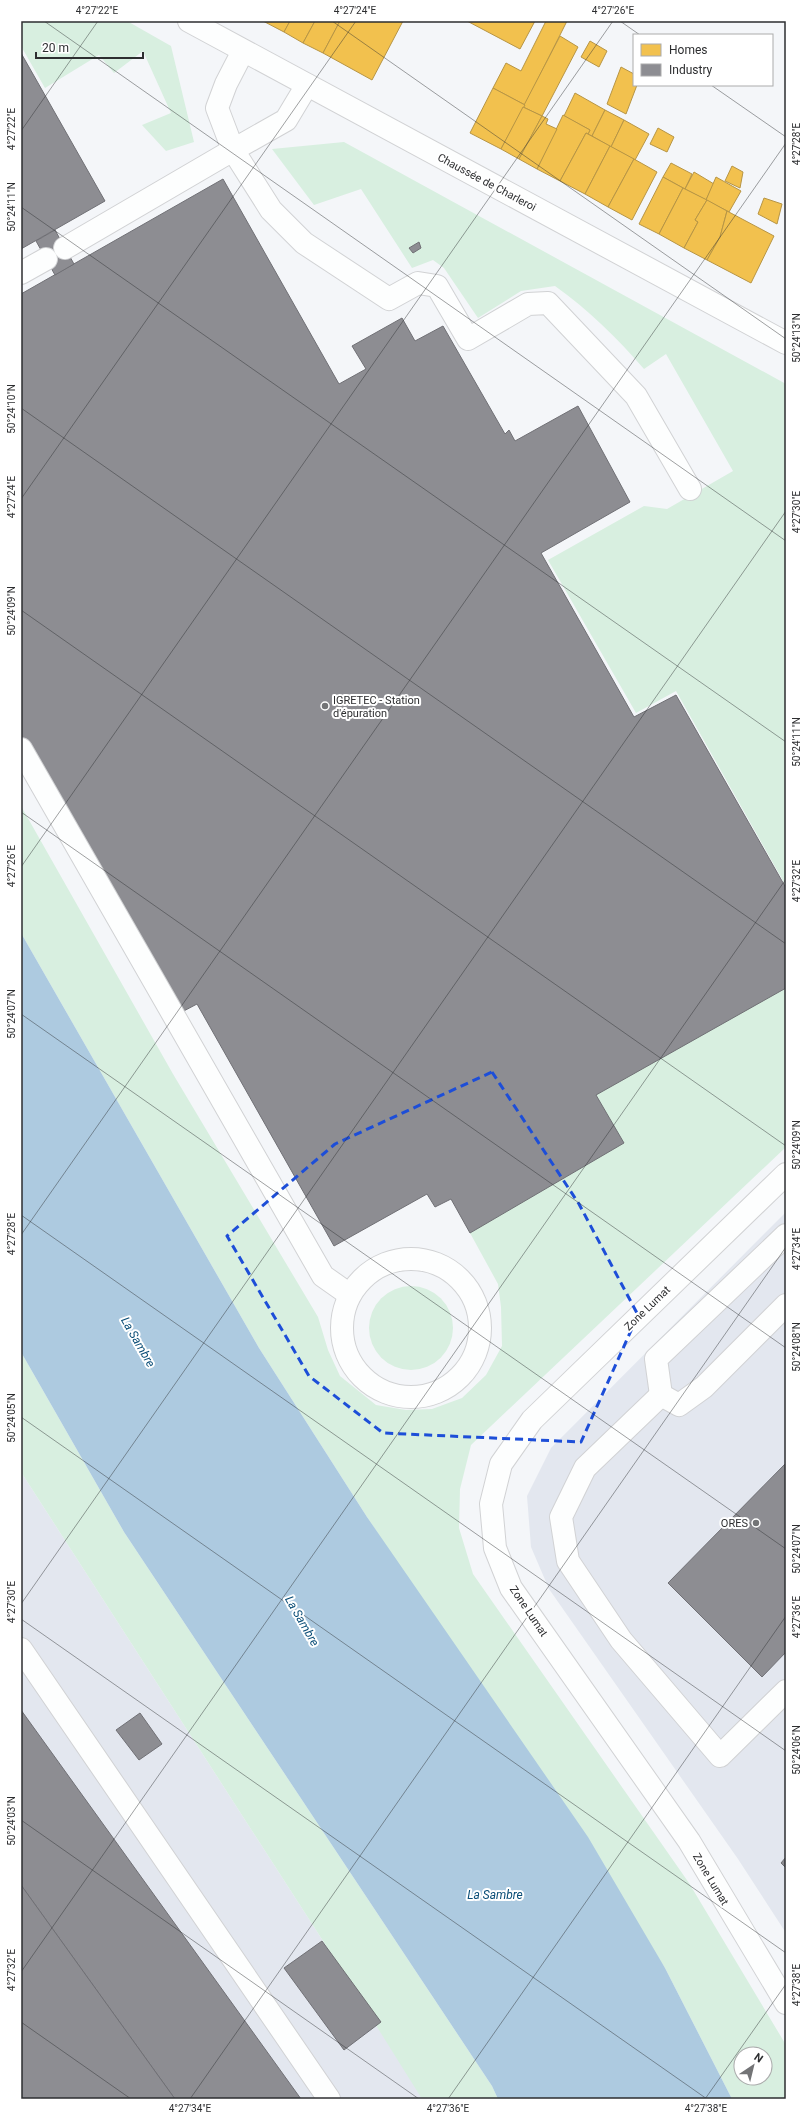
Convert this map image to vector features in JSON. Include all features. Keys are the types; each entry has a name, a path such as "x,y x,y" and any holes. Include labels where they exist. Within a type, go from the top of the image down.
{"street":[{"name":"Chaussée de Charleroi","path":"189,21 786,343"},
{"path":"244,51 226,84 217,108 233,150 271,210 304,243 389,299 418,283 437,286 468,339 528,304 548,303 636,396 690,489"},
{"path":"65,248 286,120 306,85"},
{"path":"21,273 46,259"},
{"path":"21,749 323,1276 350,1295"},
{"name":"Zone Lumat","path":"786,1174 532,1420 501,1464 491,1504 495,1548 512,1588 689,1841 786,2003"},
{"path":"661,1395 656,1359 786,1235"},
{"path":"404,1260 426,1261 447,1269 464,1284 476,1302 480,1326 478,1348 468,1369 451,1385 430,1395 407,1398 385,1392 365,1380 351,1362 343,1340 343,1317 350,1295 364,1278 382,1266 404,1260"},
{"path":"661,1395 679,1405 704,1387 786,1305"},
{"path":"661,1395 585,1468 561,1517 568,1561 621,1640 720,1756 786,1691"},
{"path":"21,1649 329,2099"}],"highlighted area":[{"path":"492,1072 579,1204 638,1315 581,1442 383,1433 309,1376 227,1236 335,1144"}],"shaded area":[{"path":"786,1212 786,1933 738,1859 549,1589 531,1547 527,1496 551,1448"},
{"path":"21,1472 334,1958 425,2099 21,2099"}],"green space":[{"path":"21,21 127,21 171,46 194,142 166,151 142,125 171,113 143,51 114,73 99,55 45,88 21,46"},
{"path":"344,142 786,384 786,886 676,691 636,713 548,560 644,506 667,509 733,471 666,354 644,369 602,325 555,286 521,291 478,318 444,268 433,260 412,268 361,189 314,205 272,149"},
{"path":"21,806 173,1074 318,1317 328,1350 340,1376 376,1405 406,1410 432,1409 462,1398 486,1375 502,1346 501,1307 498,1284 464,1222 619,1135 591,1086 786,977 786,1147 471,1445 460,1489 459,1528 473,1574 689,1883 786,2045 786,2099 732,2099 665,1968 367,1517 259,1348 21,933"},
{"path":"411,1286 427,1289 441,1298 450,1312 453,1328 450,1344 441,1358 427,1367 411,1370 395,1367 381,1358 372,1344 369,1328 372,1312 381,1298 395,1289"},
{"path":"21,1352 124,1532 492,2086 498,2099 422,2099 334,1958 21,1472"}],"water":[{"name":"La Sambre","path":"21,933 259,1348 367,1517 588,1837 665,1968 732,2099 498,2099 492,2086 124,1532 21,1352"}],"building: Homes":[{"path":"263,21 290,21 284,32"},
{"path":"290,21 315,21 303,43 284,32"},
{"path":"315,21 340,21 323,53 303,43"},
{"path":"340,21 403,21 372,80 323,53"},
{"path":"467,21 535,21 520,49"},
{"path":"546,21 567,21 525,105 493,88 506,63 521,71"},
{"path":"560,36 578,47 542,116 523,107"},
{"path":"590,41 607,51 599,67 581,57"},
{"path":"621,67 633,73 633,86 637,86 626,114 607,104"},
{"path":"493,88 525,105 501,149 470,133"},
{"path":"575,93 605,110 592,136 588,134 590,130 564,116"},
{"path":"523,107 542,116 519,159 501,149"},
{"path":"605,110 624,120 611,147 592,136"},
{"path":"563,115 590,130 588,134 586,133 560,181 537,169"},
{"path":"542,116 548,119 546,124 557,129 537,169 519,159"},
{"path":"624,120 649,134 635,160 611,147"},
{"path":"658,128 674,137 667,152 650,144"},
{"path":"586,133 610,146 585,194 560,181"},
{"path":"610,146 634,159 608,207 585,194"},
{"path":"634,159 657,172 632,220 608,207"},
{"path":"671,163 692,174 685,189 663,177"},
{"path":"732,166 743,172 740,188 725,181"},
{"path":"694,172 714,184 706,200 685,189"},
{"path":"663,177 683,188 659,234 639,224"},
{"path":"716,177 741,191 729,212 706,200"},
{"path":"683,188 707,200 695,220 698,222 684,248 659,234"},
{"path":"764,198 782,204 777,224 758,214"},
{"path":"707,200 727,211 720,237 707,260 684,248 698,222 695,220"},
{"path":"727,211 774,236 751,283 707,260 720,237"}],"building: Industry":[{"path":"21,53 105,201 21,249"},
{"name":"IGRETEC - Station d'épuration","path":"223,179 339,384 366,369 352,346 402,318 415,341 443,326 505,434 509,430 515,441 578,406 630,502 541,553 634,717 676,695 786,888 786,988 596,1095 624,1143 470,1233 451,1199 435,1207 427,1194 334,1246 197,1004 178,1014 21,739 21,294"},
{"path":"55,230 74,264 55,275 36,241"},
{"path":"419,242 421,248 413,253 409,248"},
{"name":"ORES","path":"786,1463 786,1652 762,1677 668,1583"},
{"path":"21,1710 301,2099 175,2099 21,1885"},
{"path":"140,1713 162,1744 139,1760 116,1730"},
{"path":"786,1857 786,1868 781,1863"},
{"path":"21,1885 175,2099 21,2099"},
{"path":"322,1941 381,2022 344,2050 284,1968"}],"place":[{"name":"IGRETEC - Station d'épuration","path":"325,706"},
{"name":"ORES","path":"756,1523"}]}
